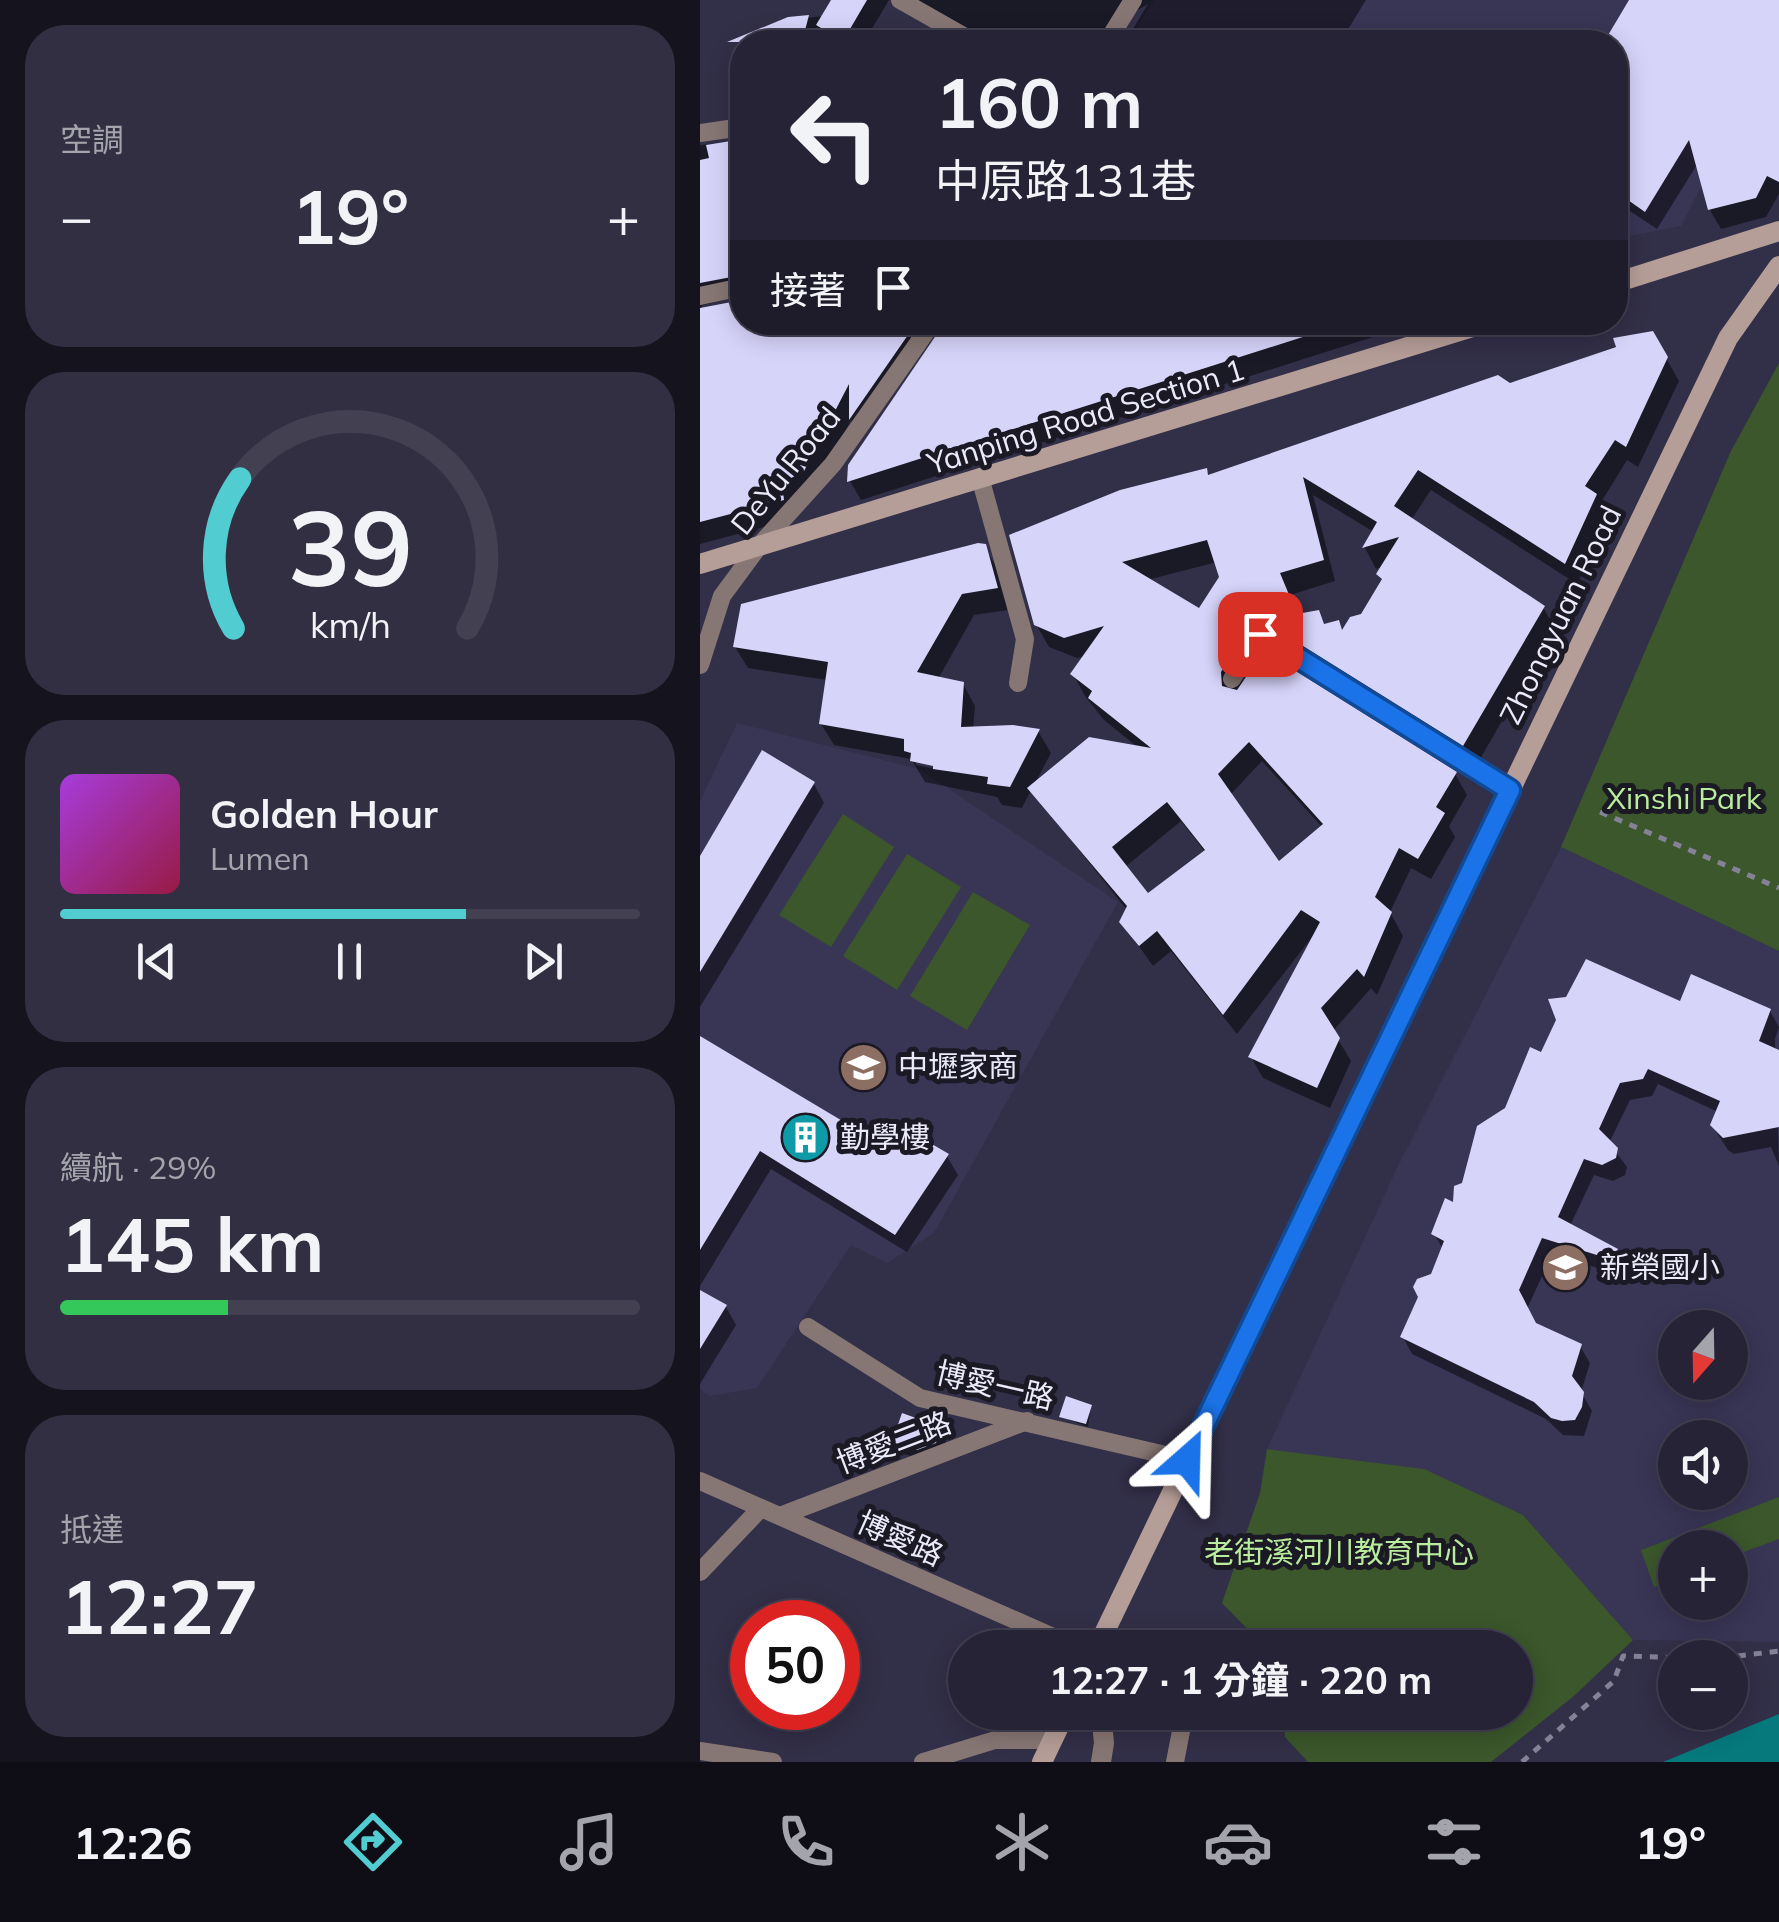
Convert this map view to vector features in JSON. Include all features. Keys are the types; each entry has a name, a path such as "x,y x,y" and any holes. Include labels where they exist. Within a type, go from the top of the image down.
{"main road":[{"path":"1628,279 1779,231"},
{"name":"Zhongyuan Road","path":"1106,1630 1728,338 1779,266"},
{"name":"Yanping Road Section 1","path":"700,564 1447,335"},
{"path":"1042,1762 1058,1730"}],"street":[{"path":"1101,1762 1103,1730"}],"lane":[{"path":"900,0 953,30"},
{"path":"1115,30 1133,0"},
{"path":"700,133 730,129"},
{"path":"700,296 730,290"},
{"name":"DeYu Road","path":"700,665 722,596 759,546 833,464 924,335"},
{"path":"981,481 1025,639 1018,683"},
{"path":"1232,679 1260,634 1510,790"},
{"name":"博愛一路","path":"808,1328 920,1398 1187,1460"},
{"name":"博愛二路","path":"780,1516 1027,1421"},
{"name":"博愛路","path":"700,1481 1037,1630"},
{"path":"700,1572 760,1509"},
{"path":"1175,1762 1181,1730"},
{"path":"923,1762 995,1740 1054,1740"},
{"path":"700,1751 772,1762"}],"path":[{"path":"1600,812 1779,888"},
{"path":"1748,1655 1779,1651"},
{"path":"1522,1762 1614,1681 1623,1656 1658,1657"}],"shaded area":[{"path":"1154,0 1779,0 1779,35 1681,226 1628,236 1628,30 1135,30"},
{"name":"中壢家商","path":"737,723 919,769 1118,902 934,1233 887,1263 851,1245 757,1388 710,1396 700,1390 700,801"},
{"name":"新榮國小","path":"1561,847 1779,951 1779,1642 1633,1640 1523,1515 1267,1449 1396,1170"},
{"path":"1779,1714 1779,1762 1663,1762 1748,1730"}],"green space":[{"name":"Xinshi Park","path":"1779,363 1779,951 1561,847 1731,451"},
{"path":"843,814 894,847 831,947 779,915"},
{"path":"907,854 961,887 897,990 843,956"},
{"path":"973,892 1030,925 967,1030 910,996"},
{"name":"老街溪河川教育中心","path":"1267,1449 1424,1469 1523,1515 1633,1640 1533,1729 1533,1630 1248,1630 1222,1603 1260,1493"},
{"path":"1779,1497 1779,1539 1748,1550 1748,1530 1693,1530 1748,1510"},
{"path":"1658,1543 1658,1585 1654,1587 1641,1550"},
{"name":"老街溪河川教育中心","path":"1284,1730 1531,1730 1491,1762 1308,1762 1285,1737"}],"building":[{"path":"831,0 867,0 849,30 824,30 816,25"},
{"path":"1629,0 1779,0 1779,182 1767,176 1756,198 1708,210 1689,140 1645,212 1628,200 1628,30 1611,30"},
{"path":"809,15 805,30 756,30 788,17"},
{"path":"730,141 730,277 700,283 700,160 709,158 706,145"},
{"path":"730,302 730,335 908,335 849,420 849,384 804,471 782,483 784,500 700,522 700,308"},
{"path":"1653,331 1668,357 1626,447 1615,440 1585,486 1597,494 1565,564 1418,470 1394,506 1545,606 1463,746 1266,623 1250,627 1221,672 1222,686 1237,690 1264,651 1457,772 1436,807 1445,813 1418,859 1399,848 1375,897 1392,912 1364,977 1357,969 1321,1008 1340,1038 1317,1088 1248,1057 1320,922 1301,910 1223,1015 1157,931 1139,946 1119,922 1127,906 1027,788 1089,737 1151,748 1088,698 1092,691 1070,674 1104,626 1064,638 1034,625 1009,535 1120,490 1207,468 1208,475 1498,375 1510,383 1616,347 1613,338","holes":["1303,477 1377,522 1362,548 1399,537 1376,574 1382,579 1361,614 1350,617 1342,630 1339,620 1324,624 1319,610 1297,614 1280,573 1324,560","1207,540 1219,577 1199,608 1122,562","1249,742 1323,824 1279,861 1218,774","1167,802 1205,850 1148,893 1112,847"]},
{"path":"936,335 1309,335 847,482 848,465"},
{"path":"986,544 998,588 962,594 917,672 964,682 961,727 1013,725 1040,729 1010,787 987,784 988,777 933,769 910,761 911,753 904,751 904,739 819,724 828,662 733,647 741,604"},
{"path":"762,750 815,782 700,972 700,856"},
{"path":"1586,959 1680,1001 1691,974 1771,1009 1759,1041 1779,1050 1779,1127 1723,1138 1710,1125 1720,1101 1648,1069 1643,1079 1620,1083 1599,1129 1618,1148 1616,1158 1602,1165 1584,1159 1558,1217 1618,1249 1613,1260 1542,1238 1519,1290 1536,1323 1582,1344 1572,1376 1584,1392 1582,1407 1575,1420 1562,1421 1551,1418 1534,1402 1400,1337 1418,1297 1413,1287 1417,1279 1431,1274 1444,1241 1431,1234 1445,1198 1453,1202 1454,1186 1462,1183 1477,1126 1505,1108 1530,1047 1541,1052 1556,1020 1548,999 1566,997"},
{"name":"勤學樓","path":"700,1036 886,1147 906,1129 949,1154 895,1235 760,1151 700,1250"},
{"path":"700,1290 727,1305 700,1349"},
{"path":"1066,1396 1092,1405 1086,1424 1059,1417"},
{"path":"902,1413 941,1427 936,1443 917,1450 892,1442"}],"place":[{"name":"中壢家商","path":"863,1067"},
{"name":"勤學樓","path":"805,1138"},
{"name":"新榮國小","path":"1565,1268"}],"route":[{"path":"1187,1460 1510,790 1260,634"}]}
